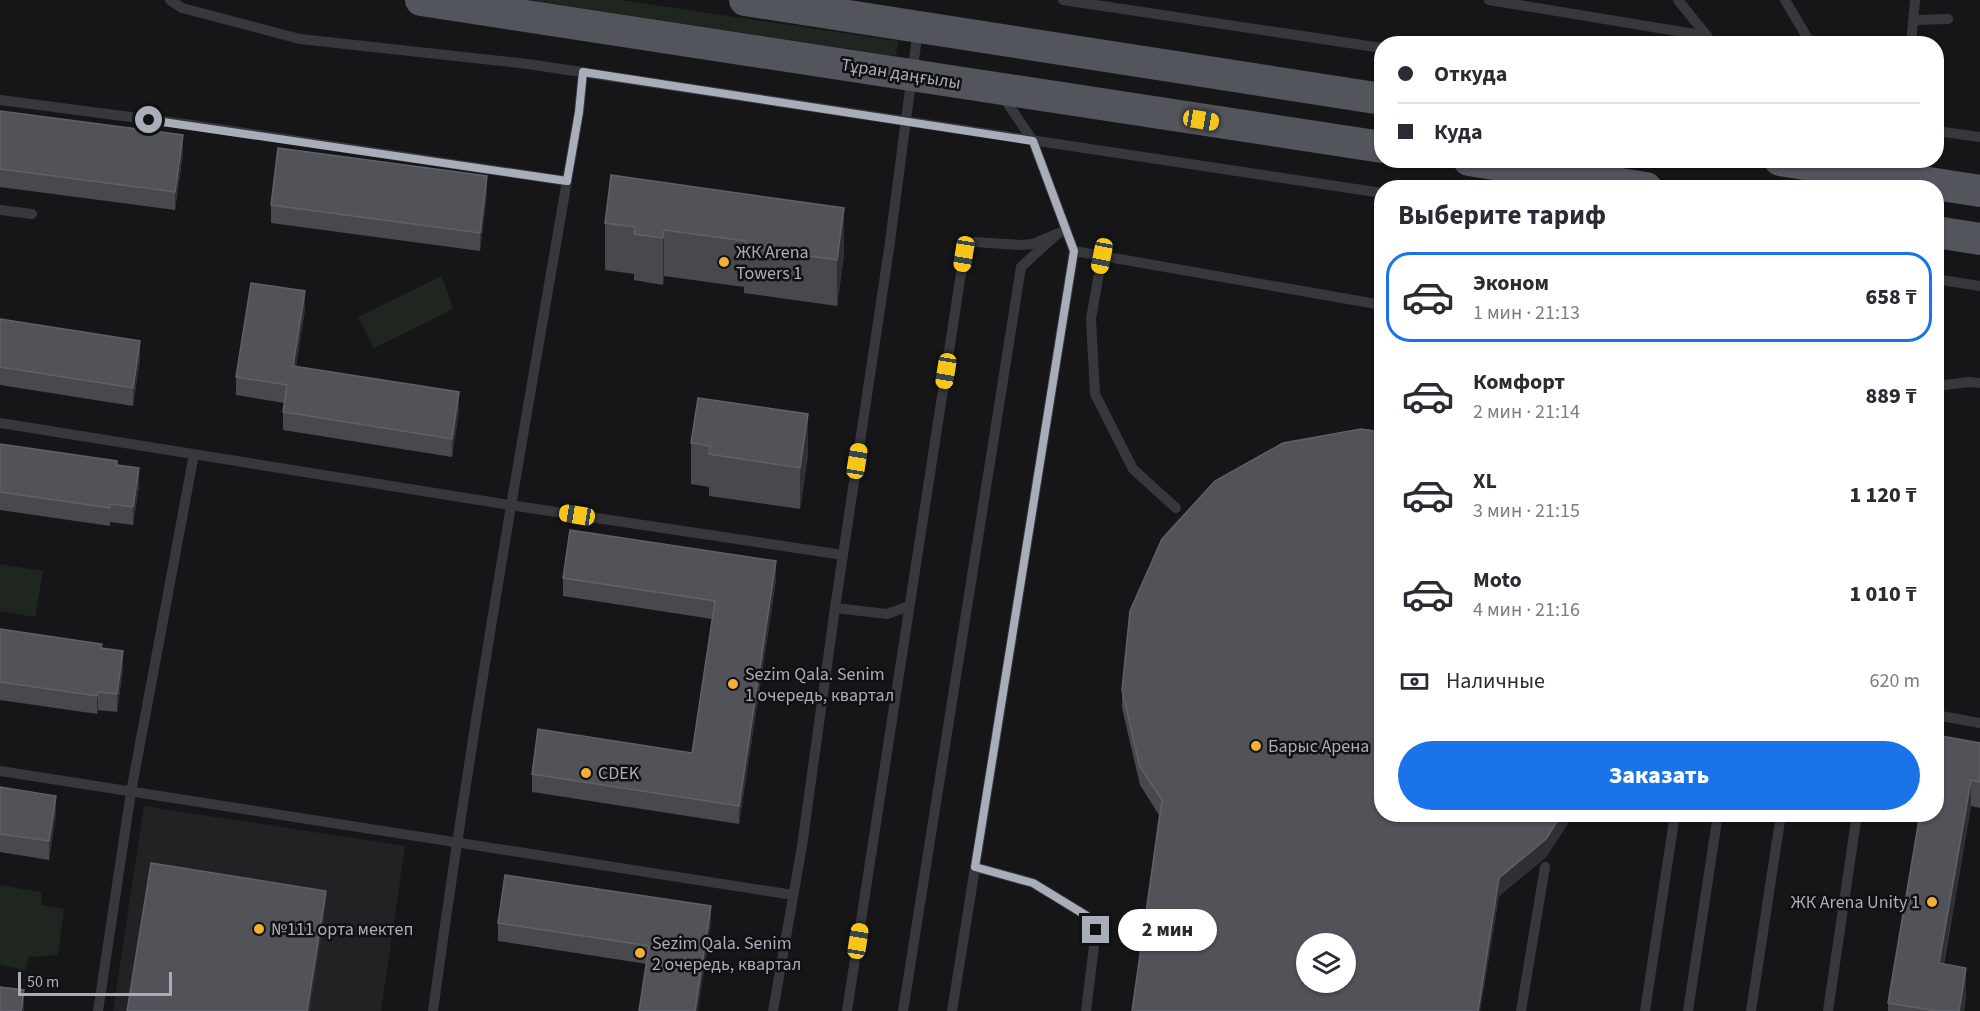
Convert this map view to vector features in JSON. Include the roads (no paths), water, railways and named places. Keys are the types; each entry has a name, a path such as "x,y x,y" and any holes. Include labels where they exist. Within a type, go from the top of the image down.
{"main road":[{"name":"Тұран даңғылы","path":"421,0 1374,146"},
{"path":"745,0 1374,98"},
{"path":"1520,168 1595,180"},
{"path":"1827,168 1886,178"},
{"path":"1944,186 1980,191"},
{"path":"1944,233 1980,238"}],"lane":[{"path":"170,0 182,8 300,39 528,64 1374,192"},
{"path":"1063,0 1374,47"},
{"path":"1124,9 1136,0"},
{"path":"1489,0 1687,36"},
{"path":"1678,0 1706,36"},
{"path":"1785,0 1806,36"},
{"path":"1912,36 1916,0"},
{"path":"1915,20 1948,19"},
{"path":"773,1011 802,846 889,249 918,28"},
{"path":"433,1011 456,842 510,505 579,112 583,72"},
{"path":"952,1011 1074,251 1062,231 1033,141 998,89"},
{"path":"0,100 192,125 567,181"},
{"path":"1944,132 1980,137"},
{"path":"0,210 32,214"},
{"path":"847,1011 964,254 968,245 975,242 1032,244 1062,231"},
{"path":"903,1011 1021,267 1062,231"},
{"path":"1074,251 1374,305"},
{"path":"1102,256 1090,318 1095,394 1133,469 1176,508"},
{"path":"1944,282 1980,286"},
{"path":"1944,385 1980,383"},
{"path":"0,423 510,505 843,555"},
{"path":"98,1011 131,792 194,454"},
{"path":"835,608 887,614 909,606"},
{"path":"1944,716 1980,723"},
{"path":"0,771 793,895"},
{"path":"1645,1011 1674,822"},
{"path":"1688,1011 1717,822"},
{"path":"1751,1011 1780,822"},
{"path":"1828,1011 1856,822"},
{"path":"975,867 1033,883 1087,916 1096,930 1086,1011"},
{"path":"1521,1011 1545,867"}],"place":[{"name":"ЖК Arena Towers 1","path":"724,262"},
{"name":"Sezim Qala. Senim 1 очередь, квартал","path":"733,684"},
{"name":"Барыс Арена","path":"1256,746"},
{"name":"CDEK","path":"586,773"},
{"name":"ЖК Arena Unity 1","path":"1932,902"},
{"name":"№111 орта мектеп","path":"259,929"},
{"name":"Sezim Qala. Senim 2 очередь, квартал","path":"640,953"}]}
